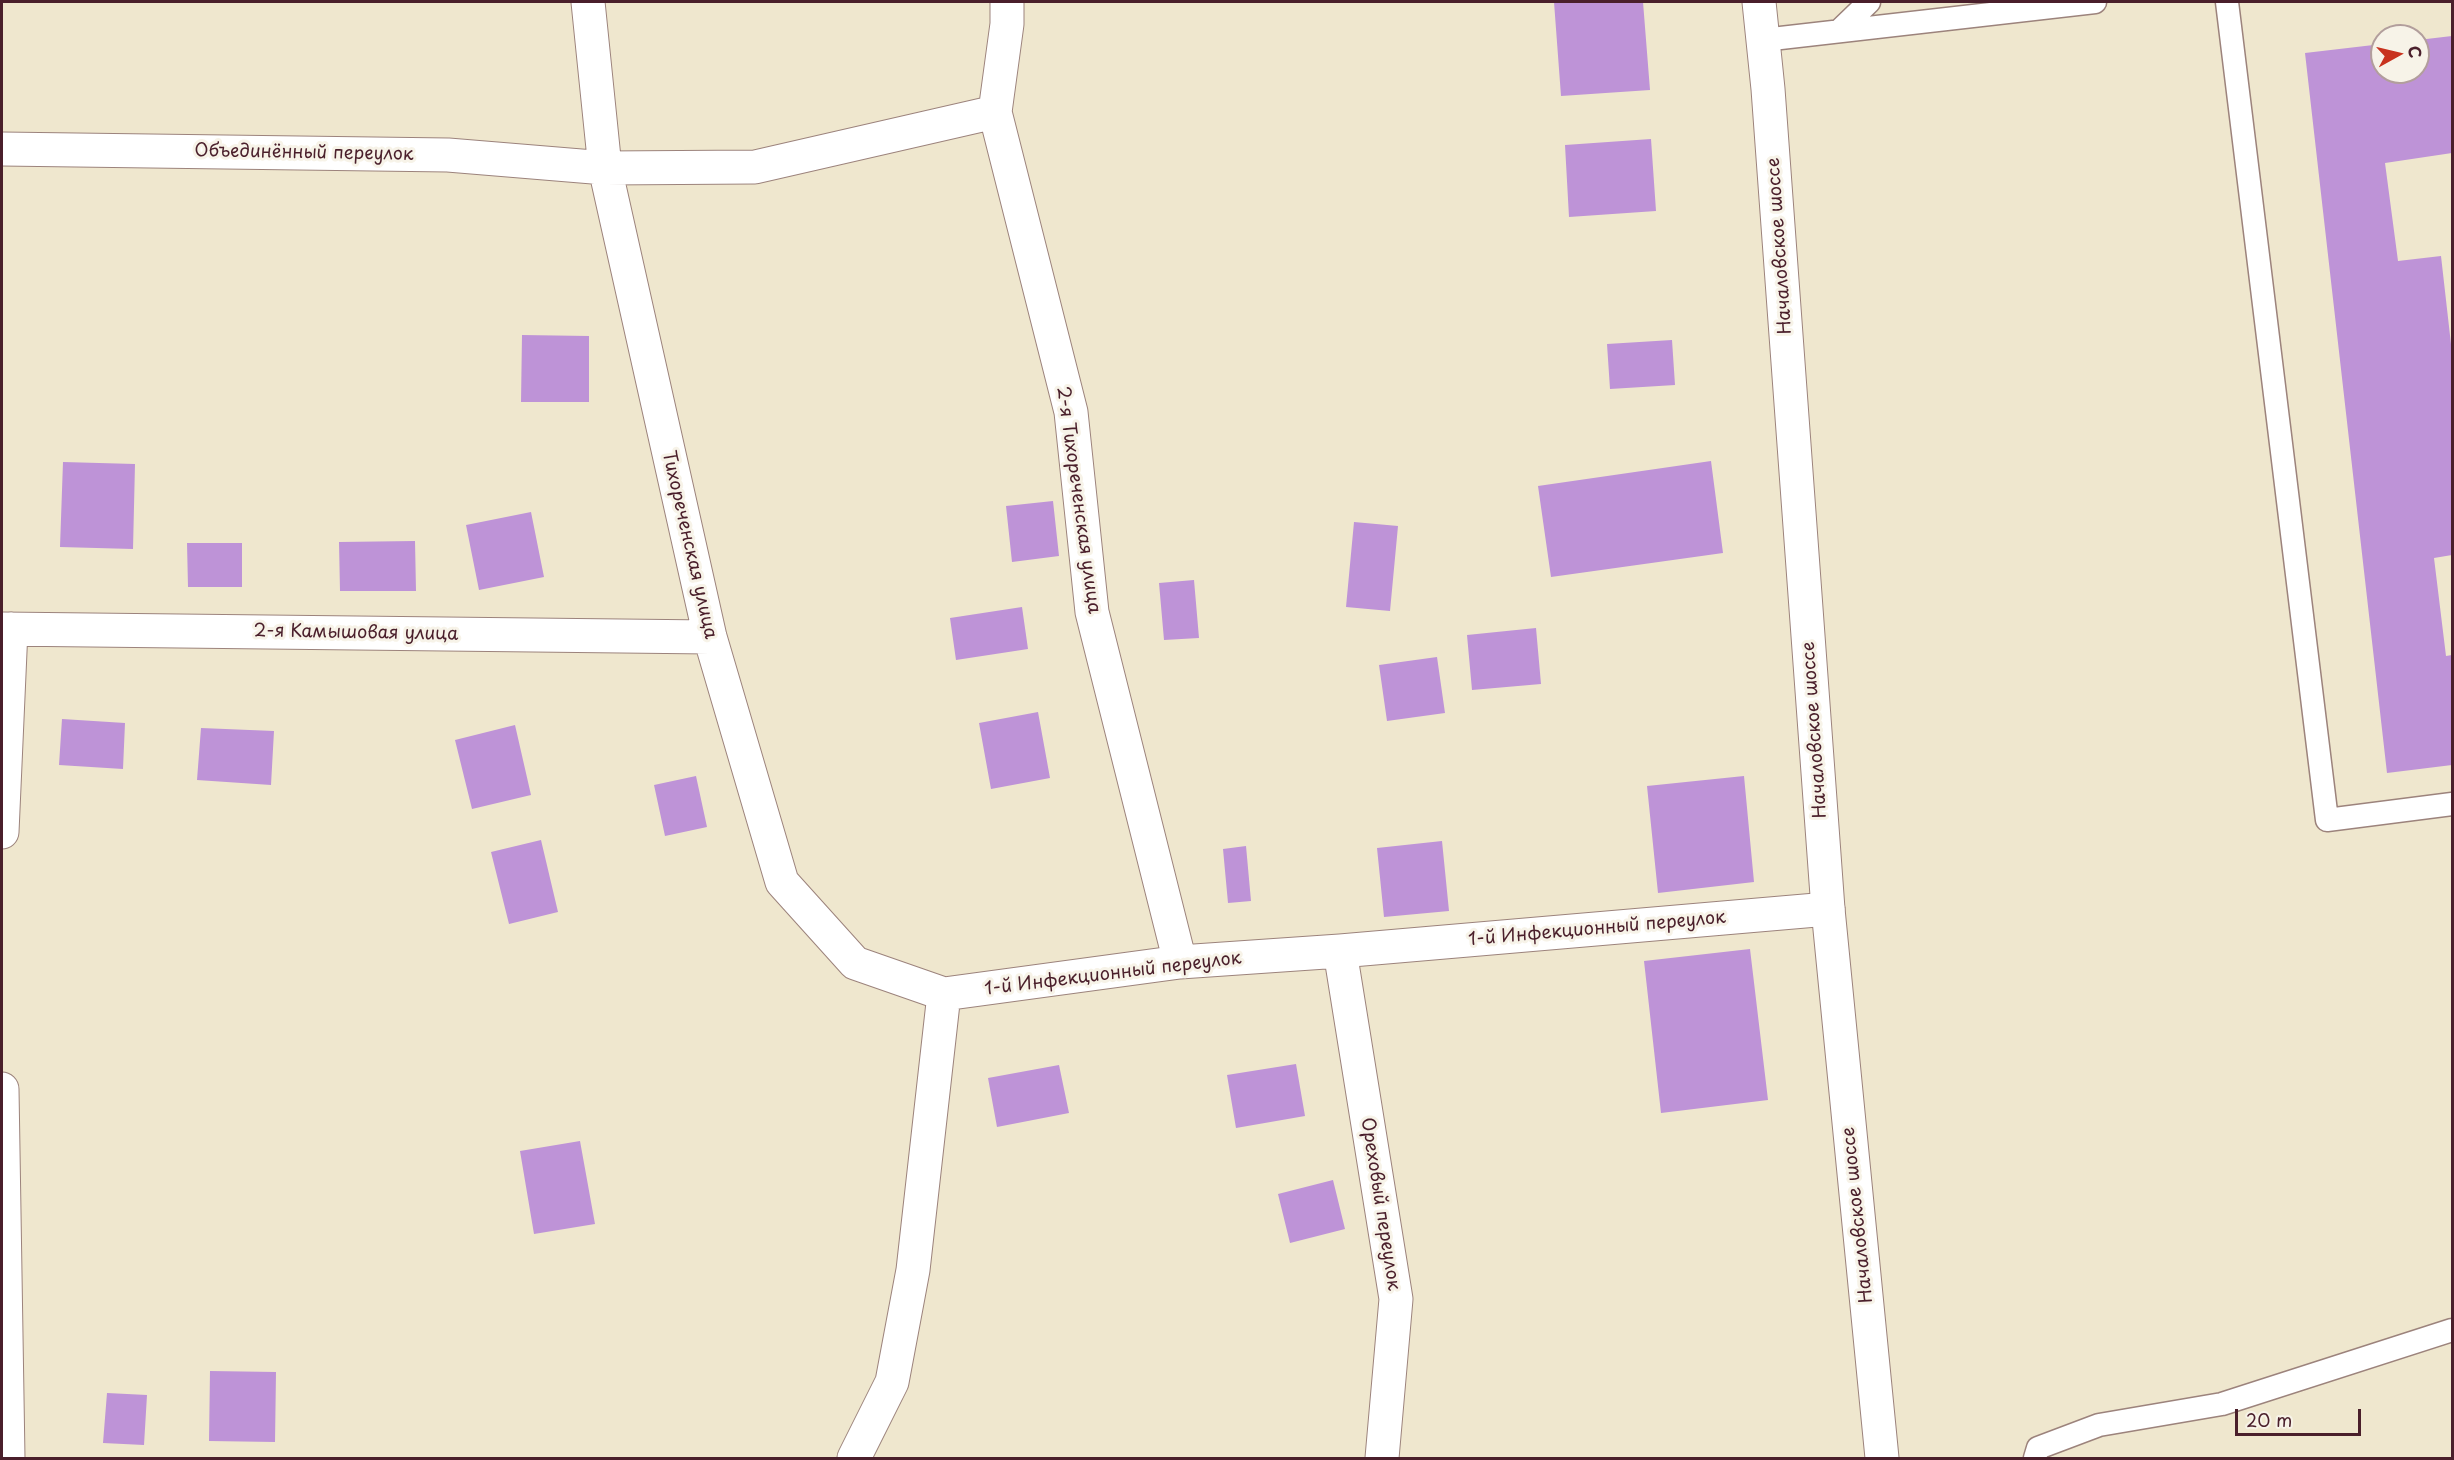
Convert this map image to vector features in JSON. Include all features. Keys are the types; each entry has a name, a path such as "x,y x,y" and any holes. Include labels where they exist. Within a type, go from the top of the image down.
{"street":[{"name":"Тихореченская улица","path":"588,2 605,168 710,637 782,882 855,963 944,994"},
{"name":"2-я Тихореченская улица","path":"1007,2 1007,24 995,112 1071,412 1092,612 1180,962"},
{"name":"Началовское шоссе","path":"1760,2 1828,909 1882,1458"},
{"name":"Объединённый переулок","path":"2,149 448,155 605,168 755,167 995,112"},
{"name":"2-я Камышовая улица","path":"6,629 710,637"},
{"path":"2,832 6,629"},
{"name":"1-й Инфекционный переулок","path":"944,994 1180,962 1340,951 1828,909"},
{"name":"Ореховый переулок","path":"1340,951 1396,1299 1382,1458"},
{"path":"854,1458 892,1382 913,1270 944,994"},
{"path":"2,1089 8,1458"}],"lane":[{"path":"1839,31 1869,2"},
{"path":"1763,40 2096,2"},
{"path":"2227,2 2327,819 2452,804"},
{"path":"2034,1458 2038,1448 2098,1425 2222,1404 2452,1330"}],"building":[{"path":"1554,2 1643,2 1650,90 1561,96"},
{"path":"2452,36 2452,153 2385,163 2398,261 2441,256 2452,353 2452,555 2434,558 2446,656 2452,655 2452,765 2387,773 2305,53 2370,45 2370,84 2430,84 2430,39"},
{"path":"1651,139 1656,211 1569,217 1565,145"},
{"path":"522,335 589,336 589,402 521,402"},
{"path":"1672,340 1675,385 1610,389 1607,344"},
{"path":"1711,461 1723,553 1551,577 1538,486"},
{"path":"63,462 135,464 133,549 60,547"},
{"path":"1053,501 1059,556 1012,562 1006,506"},
{"path":"531,512 544,577 479,590 466,525"},
{"path":"1354,522 1398,526 1390,611 1346,607"},
{"path":"415,541 416,591 340,591 339,542"},
{"path":"187,543 242,543 242,587 188,587"},
{"path":"1194,580 1199,638 1164,640 1159,583"},
{"path":"1022,607 1028,649 956,660 950,618"},
{"path":"1536,628 1541,684 1472,690 1467,635"},
{"path":"1437,657 1445,713 1387,721 1379,665"},
{"path":"1038,712 1050,778 991,789 979,723"},
{"path":"62,719 125,723 123,769 59,765"},
{"path":"515,725 531,795 472,809 455,740"},
{"path":"201,728 274,731 271,785 197,780"},
{"path":"696,776 707,827 665,836 654,785"},
{"path":"1744,776 1754,882 1658,893 1647,786"},
{"path":"541,840 558,912 509,924 491,852"},
{"path":"1442,841 1449,911 1384,917 1377,848"},
{"path":"1246,846 1251,901 1228,903 1223,849"},
{"path":"1750,949 1768,1100 1661,1113 1644,961"},
{"path":"1296,1064 1305,1116 1236,1128 1227,1075"},
{"path":"1059,1065 1069,1113 997,1127 988,1078"},
{"path":"580,1141 595,1224 534,1234 520,1151"},
{"path":"1333,1180 1345,1229 1290,1243 1278,1194"},
{"path":"210,1371 276,1372 275,1442 209,1441"},
{"path":"107,1393 147,1395 144,1445 103,1443"}]}
